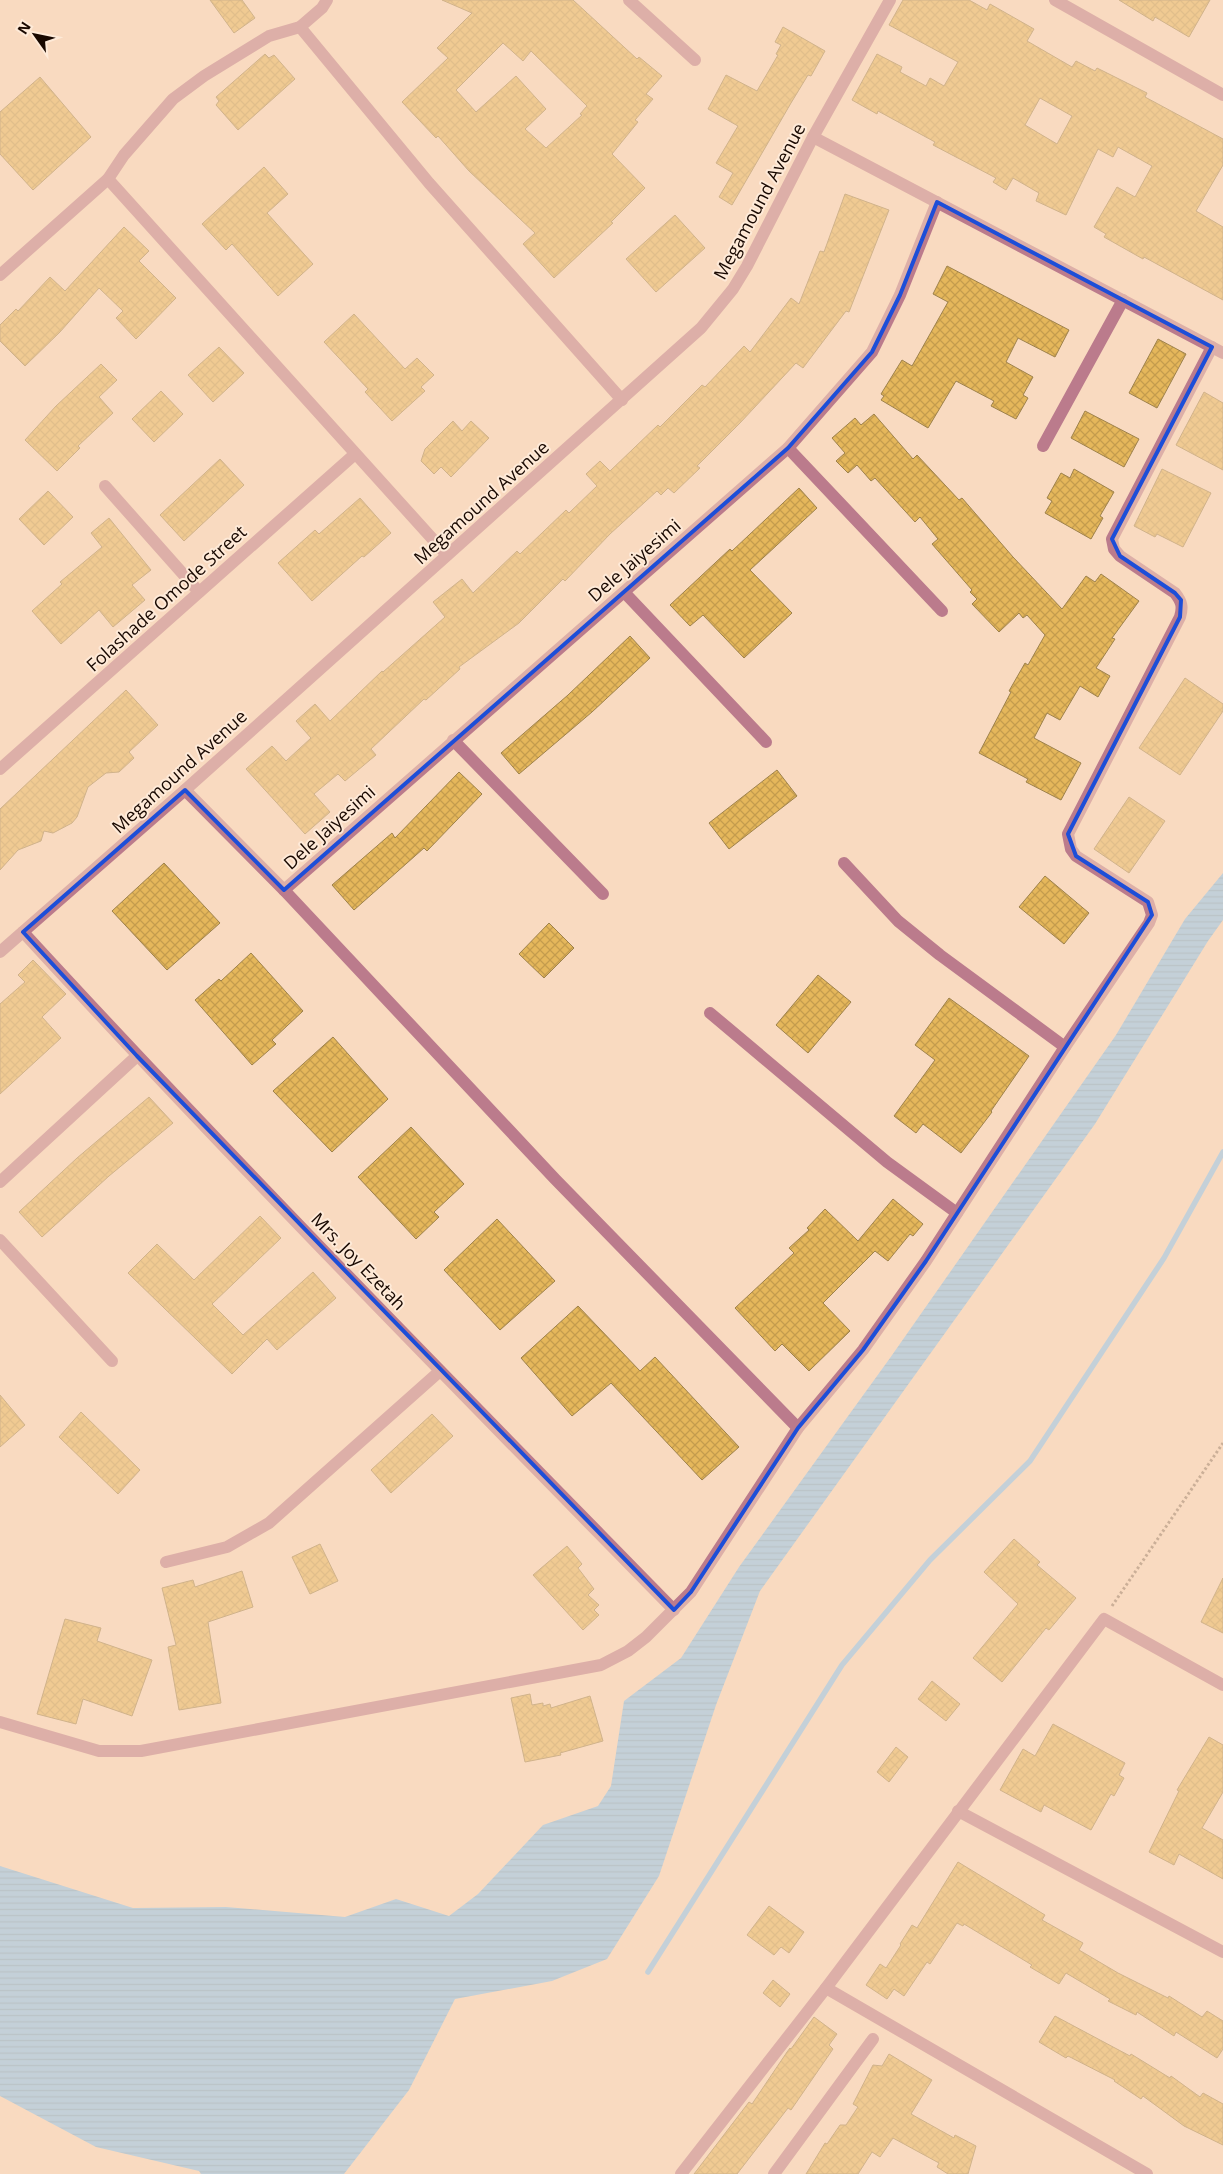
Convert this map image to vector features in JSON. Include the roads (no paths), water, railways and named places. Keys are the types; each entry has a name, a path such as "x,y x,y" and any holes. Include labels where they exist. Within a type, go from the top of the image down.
{"street":[{"path":"0,275 108,179 124,155 173,99 204,76 269,36 300,27 322,8 327,0"},
{"path":"629,0 696,60"},
{"name":"Megamound Avenue","path":"0,952 185,790 701,328 733,288 752,258 813,137 890,0"},
{"path":"1055,0 1223,95"},
{"path":"300,27 429,182 622,400"},
{"path":"0,1722 99,1751 141,1750 601,1665 628,1651 646,1637 690,1592 798,1428 863,1350 957,1213 1065,1047 1149,923 1152,915 1148,902 1076,856 1071,849 1068,834 1183,609 1181,600 1176,594 1120,556 1114,549 1112,539 1217,350 813,137"},
{"path":"108,179 447,556"},
{"name":"Dele Jaiyesimi","path":"284,890 788,448 872,352 900,295 936,202"},
{"path":"1043,446 1123,300"},
{"path":"788,448 942,611"},
{"name":"Folashade Omode Street","path":"0,769 355,454"},
{"path":"105,486 199,592"},
{"path":"624,592 766,742"},
{"path":"453,740 603,894"},
{"path":"185,790 284,890 555,1179 798,1428"},
{"path":"844,863 898,921 940,955 1065,1047"},
{"name":"Mrs. Joy Ezetah","path":"23,932 136,1056 674,1610"},
{"path":"710,1013 888,1162 957,1213"},
{"path":"0,1182 136,1056"},
{"path":"0,1240 112,1361"},
{"path":"166,1562 228,1547 269,1523 440,1371"},
{"path":"681,2174 826,1988 1104,1619 1223,1685"},
{"path":"958,1811 1223,1952"},
{"path":"826,1988 1147,2174"},
{"path":"774,2174 873,2039"}],"water":[{"path":"1223,873 1223,920 1208,941 1095,1124 760,1591 716,1705 659,1876 607,1959 552,1981 455,1999 409,2090 344,2174 201,2174 199,2171 96,2147 0,2096 0,1866 133,1908 226,1907 345,1917 396,1899 449,1916 478,1894 543,1825 598,1806 611,1786 624,1701 681,1658 739,1567 890,1358 1116,1035 1185,919"}],"waterway":[{"path":"648,1972 842,1665 930,1560 1030,1461 1164,1258 1223,1152"}]}
